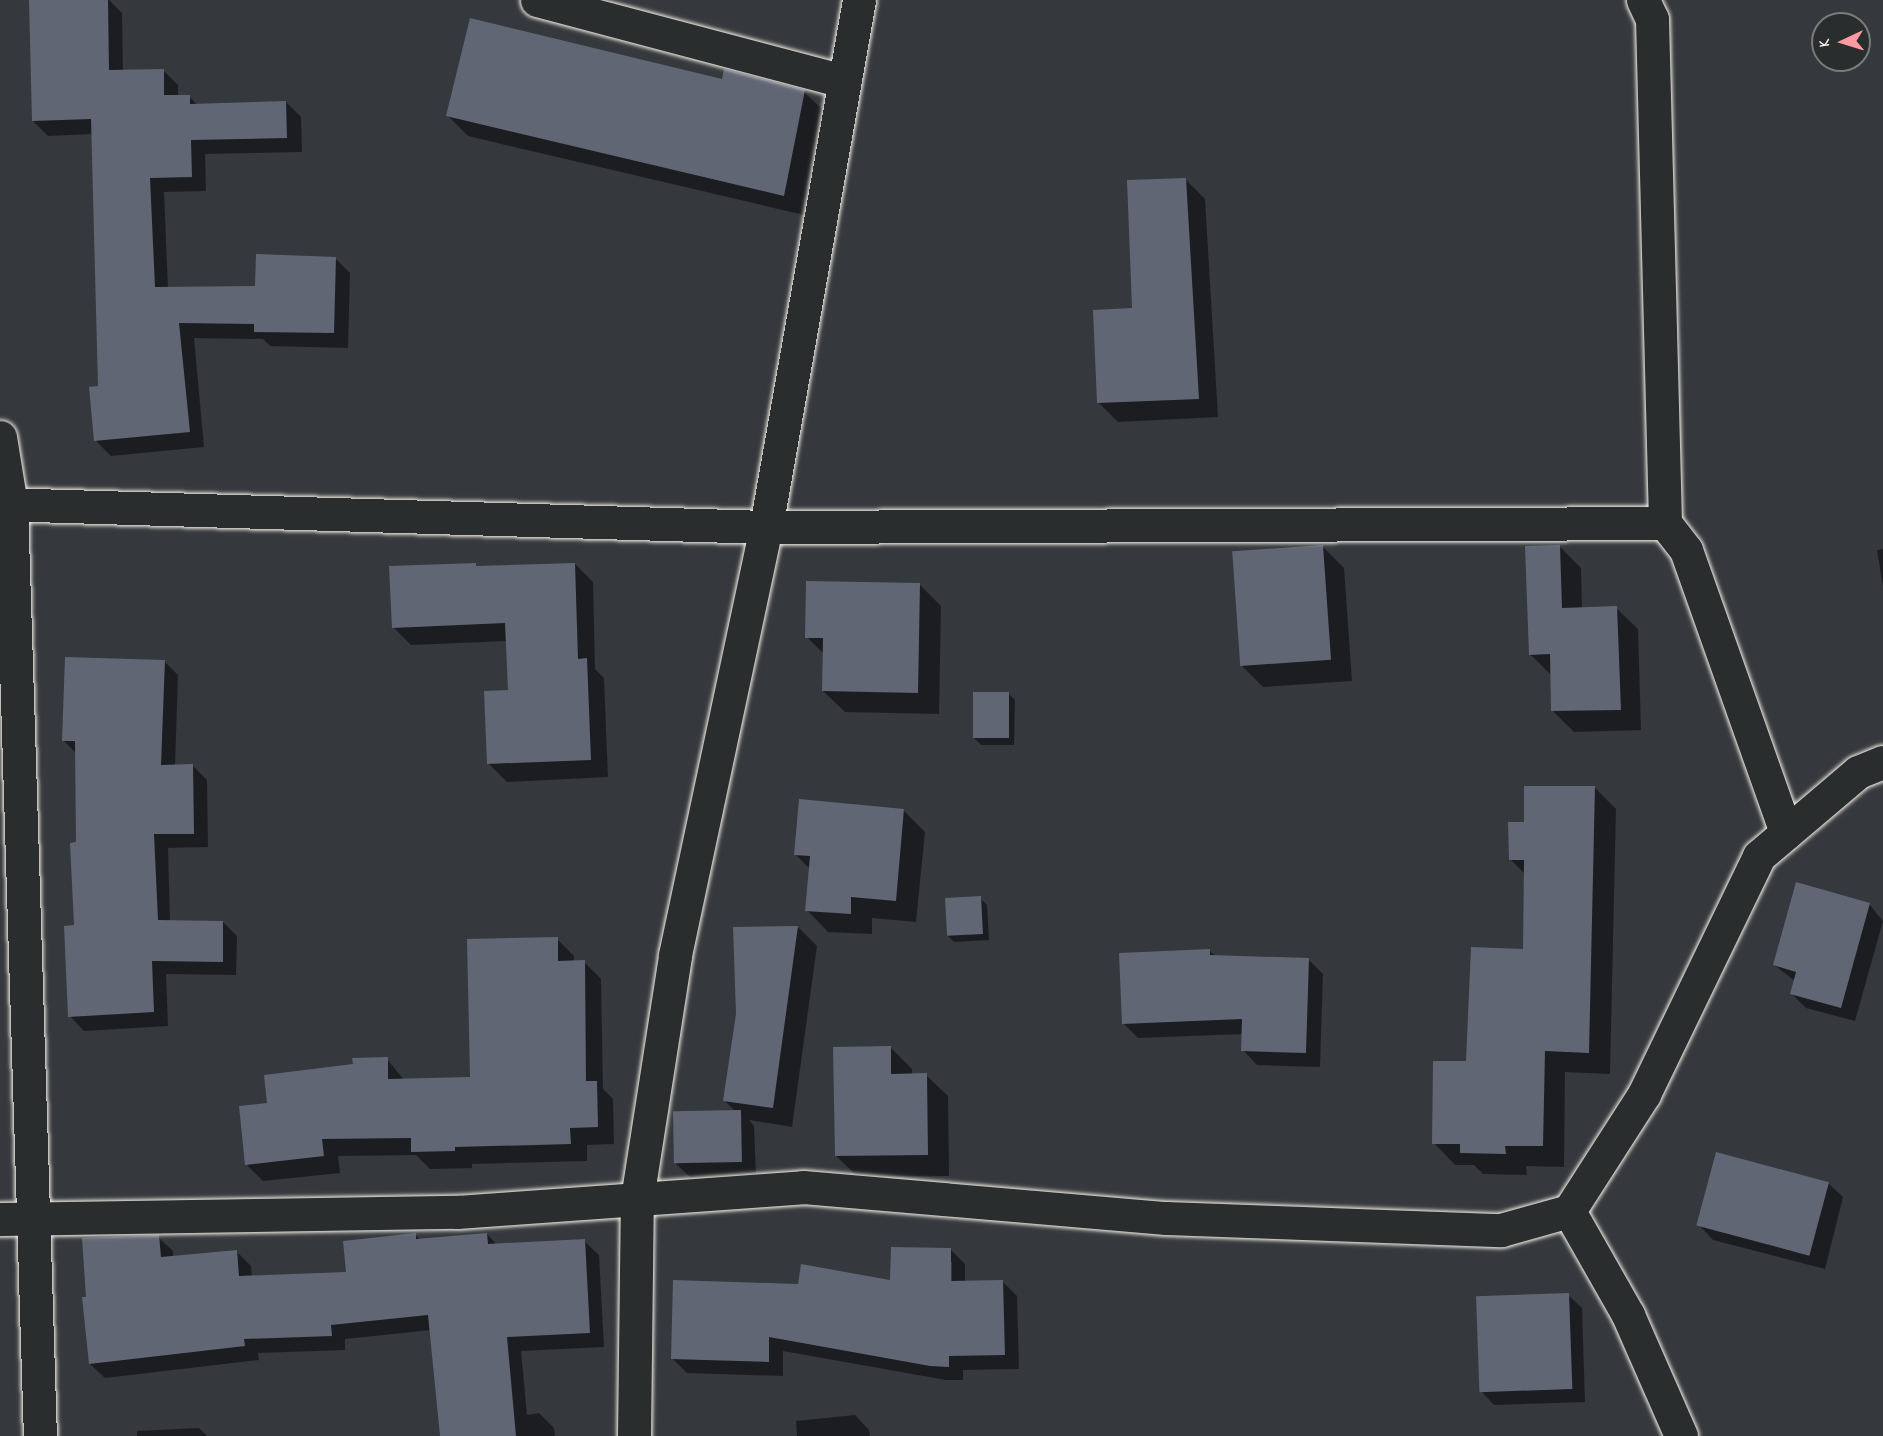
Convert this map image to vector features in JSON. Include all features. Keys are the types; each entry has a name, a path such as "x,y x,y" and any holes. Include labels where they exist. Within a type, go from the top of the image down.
{"street":[{"path":"537,0 843,81"},
{"path":"634,1436 637,1199 675,955 766,527 859,0"},
{"path":"1643,0 1652,19 1665,523 1686,550 1786,833"},
{"path":"0,437 5,505 36,1221 40,1436"},
{"path":"5,505 766,527 1665,523"},
{"path":"0,1220 457,1212 803,1187 1166,1218 1501,1230 1569,1210 1644,1094 1759,856 1858,772 1883,762"},
{"path":"1569,1210 1628,1316 1681,1436"}],"building":[{"path":"29,0 108,0 109,70 164,69 164,95 190,95 190,104 286,101 287,138 191,140 192,177 150,178 155,287 255,286 256,254 336,257 334,333 254,332 254,324 179,323 190,432 94,441 89,387 98,386 91,119 32,121"},
{"path":"470,18 722,79 724,69 805,90 784,196 446,116"},
{"path":"1186,178 1199,399 1097,403 1093,310 1132,308 1127,180"},
{"path":"1323,545 1331,660 1240,666 1232,551"},
{"path":"1560,545 1562,608 1617,606 1621,710 1551,711 1550,654 1529,655 1525,546"},
{"path":"476,563 476,566 575,563 578,659 587,658 591,760 487,764 484,691 508,690 505,623 392,628 389,566"},
{"path":"806,581 920,583 918,693 822,691 823,638 805,638"},
{"path":"65,657 165,660 161,765 193,764 194,834 154,834 158,920 223,921 223,962 152,961 154,1012 68,1017 64,926 74,925 70,843 76,842 75,741 62,741"},
{"path":"973,692 1009,692 1009,738 973,738"},
{"path":"1524,786 1595,786 1589,1053 1545,1051 1543,1146 1505,1146 1506,1154 1460,1153 1460,1144 1432,1144 1433,1061 1466,1061 1471,947 1523,949 1524,860 1509,860 1508,822 1524,822"},
{"path":"799,799 904,809 896,901 851,897 851,914 805,911 810,856 794,855"},
{"path":"1796,882 1870,903 1841,1008 1790,994 1796,972 1773,965"},
{"path":"981,896 983,934 947,936 945,898"},
{"path":"798,926 773,1108 723,1101 736,1014 733,927"},
{"path":"558,937 558,961 585,960 586,1081 597,1081 598,1127 570,1128 571,1144 455,1147 455,1151 411,1152 411,1138 322,1139 324,1156 245,1165 239,1106 267,1103 264,1075 353,1064 352,1058 388,1057 388,1079 470,1077 467,939"},
{"path":"1210,949 1210,955 1309,958 1306,1053 1241,1051 1242,1019 1122,1024 1119,953"},
{"path":"891,1046 891,1074 927,1073 928,1155 835,1156 833,1047"},
{"path":"741,1110 742,1162 674,1163 673,1111"},
{"path":"1716,1152 1829,1182 1809,1256 1696,1225"},
{"path":"416,1233 416,1239 487,1233 488,1244 585,1239 590,1333 507,1337 516,1436 440,1436 428,1315 331,1325 332,1336 244,1339 245,1346 89,1364 82,1297 86,1297 82,1238 159,1235 161,1257 237,1250 239,1276 346,1272 343,1241"},
{"path":"891,1247 951,1248 951,1281 1003,1280 1005,1355 949,1356 949,1367 930,1366 769,1337 769,1362 671,1359 673,1280 798,1284 801,1264 890,1280"},
{"path":"1569,1293 1572,1389 1479,1392 1476,1296"}]}
